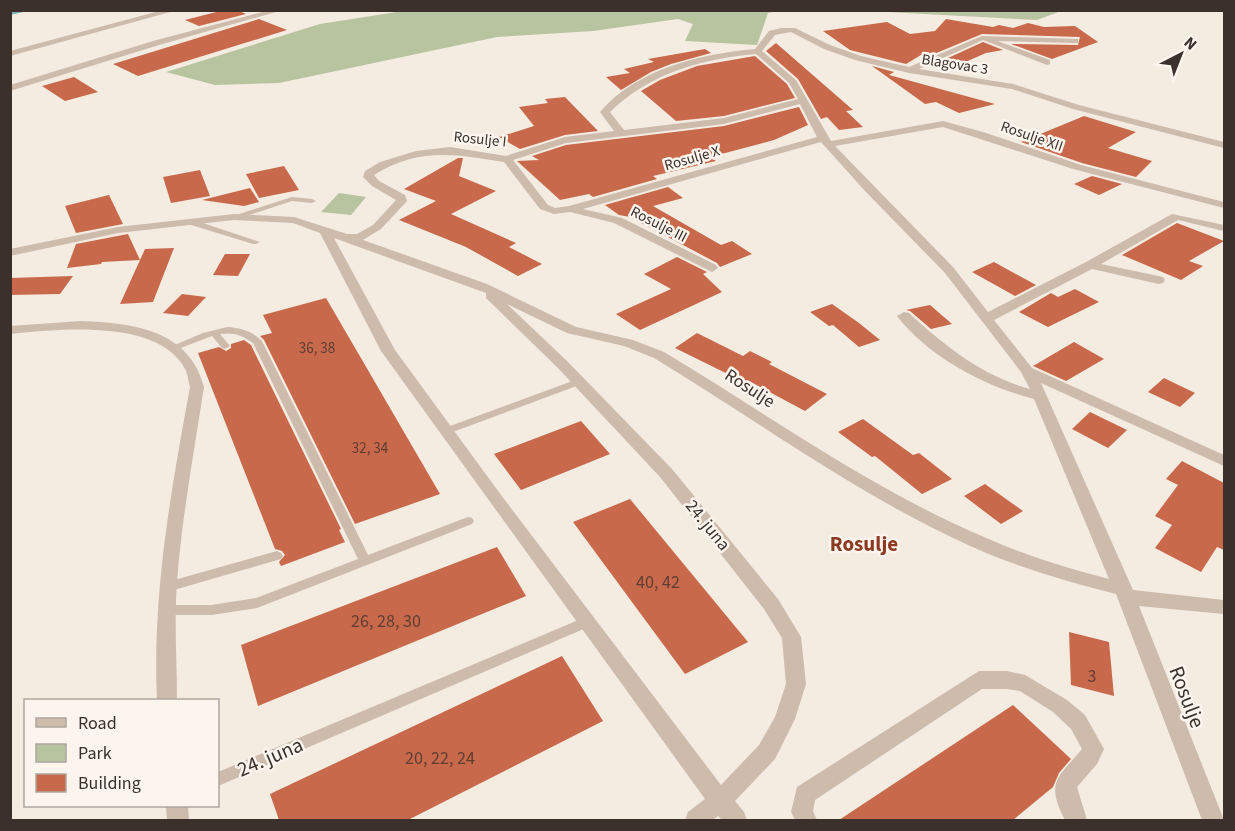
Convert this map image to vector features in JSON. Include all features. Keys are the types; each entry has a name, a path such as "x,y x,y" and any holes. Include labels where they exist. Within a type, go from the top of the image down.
{"street":[{"path":"10,88 156,43 280,10"},
{"path":"10,54 170,11"},
{"name":"Blagovac 3","path":"758,51 772,33 792,30 826,47 858,58 909,70 1013,87 1076,107 1224,145"},
{"path":"982,38 1047,62"},
{"path":"909,70 982,38 1075,41"},
{"path":"620,132 605,112 642,84 684,64 730,53 758,51 793,82 802,101"},
{"name":"Rosulje I","path":"346,238 360,237 377,227 401,201 401,197 374,183 368,177 369,173 384,164 416,154 450,150 507,159 565,140 620,132 675,129 724,121 802,101"},
{"name":"Rosulje","path":"802,101 826,141 869,189 949,270 1027,371 1041,396 1124,593 1213,820"},
{"name":"Rosulje XII","path":"826,141 942,124 980,134 1077,167 1224,205"},
{"name":"Rosulje X","path":"570,209 826,141"},
{"name":"Rosulje III","path":"507,159 544,207 554,211 570,209 618,219 712,268"},
{"path":"987,318 1090,265 1176,216 1224,228"},
{"path":"10,253 118,230 234,217 294,220 346,238"},
{"path":"325,232 388,351 736,820"},
{"name":"Rosulje","path":"346,238 483,287 572,330 628,343 659,355 874,487 957,532 1057,572 1124,593"},
{"path":"1090,265 1158,280"},
{"name":"24. juna","path":"483,287 666,473 771,604 791,637 796,684 785,719 767,752 720,801 696,820"},
{"path":"904,316 946,355 978,375 1022,392 1041,396"},
{"path":"10,330 51,325 101,324 158,338 175,347 191,366 197,387 171,538 167,587 163,655 167,699"},
{"path":"1027,371 1224,461"},
{"path":"1206,453 1224,455"},
{"path":"1124,593 1224,607"},
{"path":"806,820 802,812 805,794 979,680 992,679 1025,684 1060,706 1078,722 1093,749 1089,758 1065,784 1070,808 1076,820"}],"lane":[{"path":"234,217 292,199 312,201"},
{"path":"191,222 256,242"},
{"path":"175,347 214,332 240,330 249,333 257,341 343,528 365,561"},
{"path":"214,332 225,346"},
{"path":"446,431 578,382"},
{"path":"166,610 211,610 257,603 468,521"},
{"path":"167,587 277,556"},
{"name":"24. juna","path":"219,779 588,621"}],"green space":[{"path":"403,11 779,11 768,13 757,45 685,41 693,24 678,19 593,31 497,37 279,83 215,85 166,72 320,24"},
{"path":"868,11 1061,11 1037,20"},
{"path":"339,193 366,197 351,215 321,212"}],"building":[{"path":"224,10 237,10 246,14 199,26 185,20"},
{"path":"259,19 287,30 138,76 113,64"},
{"path":"946,19 993,27 999,25 1013,28 1028,23 1044,27 1075,26 1098,42 1052,59 1011,44 1078,45 1080,37 982,34 934,54 926,52 906,64 850,50 823,31 887,22 910,34 935,31"},
{"path":"983,42 1003,50 986,53 963,63 948,58"},
{"path":"776,43 853,110 846,111 863,127 839,130 827,117 821,119 798,79 766,51"},
{"path":"705,49 711,53 651,72 621,90 606,77 630,73 624,69 654,62 648,59"},
{"path":"755,56 787,84 795,98 724,116 676,121 641,91 660,80 697,66"},
{"path":"872,66 894,72 889,75 995,104 959,113 936,102 925,104"},
{"path":"74,77 98,92 65,101 42,86"},
{"path":"565,97 598,131 565,135 520,149 499,137 534,126 519,107 548,103 545,99"},
{"path":"799,107 808,125 774,140 710,157 716,161 653,176 657,179 593,197 589,194 560,200 517,161 539,160 532,156 566,145 724,126"},
{"path":"1084,116 1136,132 1108,148 1152,161 1136,177 1082,163 1021,142"},
{"path":"458,158 463,158 459,176 496,191 451,214 516,243 509,247 542,264 518,276 466,247 399,220 436,201 404,189"},
{"path":"284,166 299,190 259,198 246,174"},
{"path":"200,170 210,196 171,203 163,177"},
{"path":"1092,176 1122,184 1099,195 1074,184"},
{"path":"668,187 683,198 653,206 721,245 732,241 752,254 720,267 717,263 630,217 619,215 605,205"},
{"path":"250,188 259,202 244,206 202,200"},
{"path":"109,195 123,224 76,233 65,206"},
{"path":"1177,223 1224,241 1189,261 1203,266 1181,280 1122,255"},
{"path":"128,234 140,260 102,262 101,264 67,268 76,244"},
{"path":"174,248 153,302 120,304 145,249"},
{"path":"225,254 250,254 238,276 213,275"},
{"path":"677,257 707,272 703,274 722,292 640,330 616,314 671,289 644,274"},
{"path":"994,262 1036,285 1015,296 972,272"},
{"path":"73,276 60,294 10,295 10,278"},
{"path":"1075,289 1099,302 1048,327 1019,312 1051,293 1058,297"},
{"path":"182,294 206,297 188,316 163,313"},
{"path":"326,298 440,494 355,524 260,336 272,333 263,315"},
{"path":"832,304 880,340 859,347 833,325 829,326 810,312"},
{"path":"930,305 952,324 931,329 906,310"},
{"path":"697,333 743,356 750,351 772,362 769,364 827,394 805,411 749,381 746,383 675,348"},
{"path":"244,340 251,345 341,529 339,530 345,542 281,566 279,562 285,555 282,551 275,549 198,353 219,347 226,351 231,348 231,344"},
{"path":"1074,342 1104,359 1066,381 1033,366"},
{"path":"1164,378 1195,393 1180,407 1148,392"},
{"path":"1090,412 1127,430 1108,448 1072,429"},
{"path":"863,419 913,455 919,453 952,479 922,494 875,456 872,457 838,432"},
{"path":"581,421 610,454 521,490 494,454"},
{"path":"1182,461 1224,483 1224,550 1217,547 1201,572 1155,548 1172,525 1155,516 1178,485 1166,479"},
{"path":"985,484 1023,511 1001,524 964,496"},
{"path":"630,499 748,642 685,674 573,522"},
{"path":"497,547 526,596 258,706 241,645"},
{"path":"1069,632 1109,642 1114,696 1071,685"},
{"path":"562,656 603,721 408,820 279,820 270,794"},
{"path":"1013,705 1071,759 1059,773 1053,787 1013,820 839,820"}],"waterway":[{"path":"10,13 23,10"}],"district":[{"name":"Rosulje","path":"864,544"}]}
